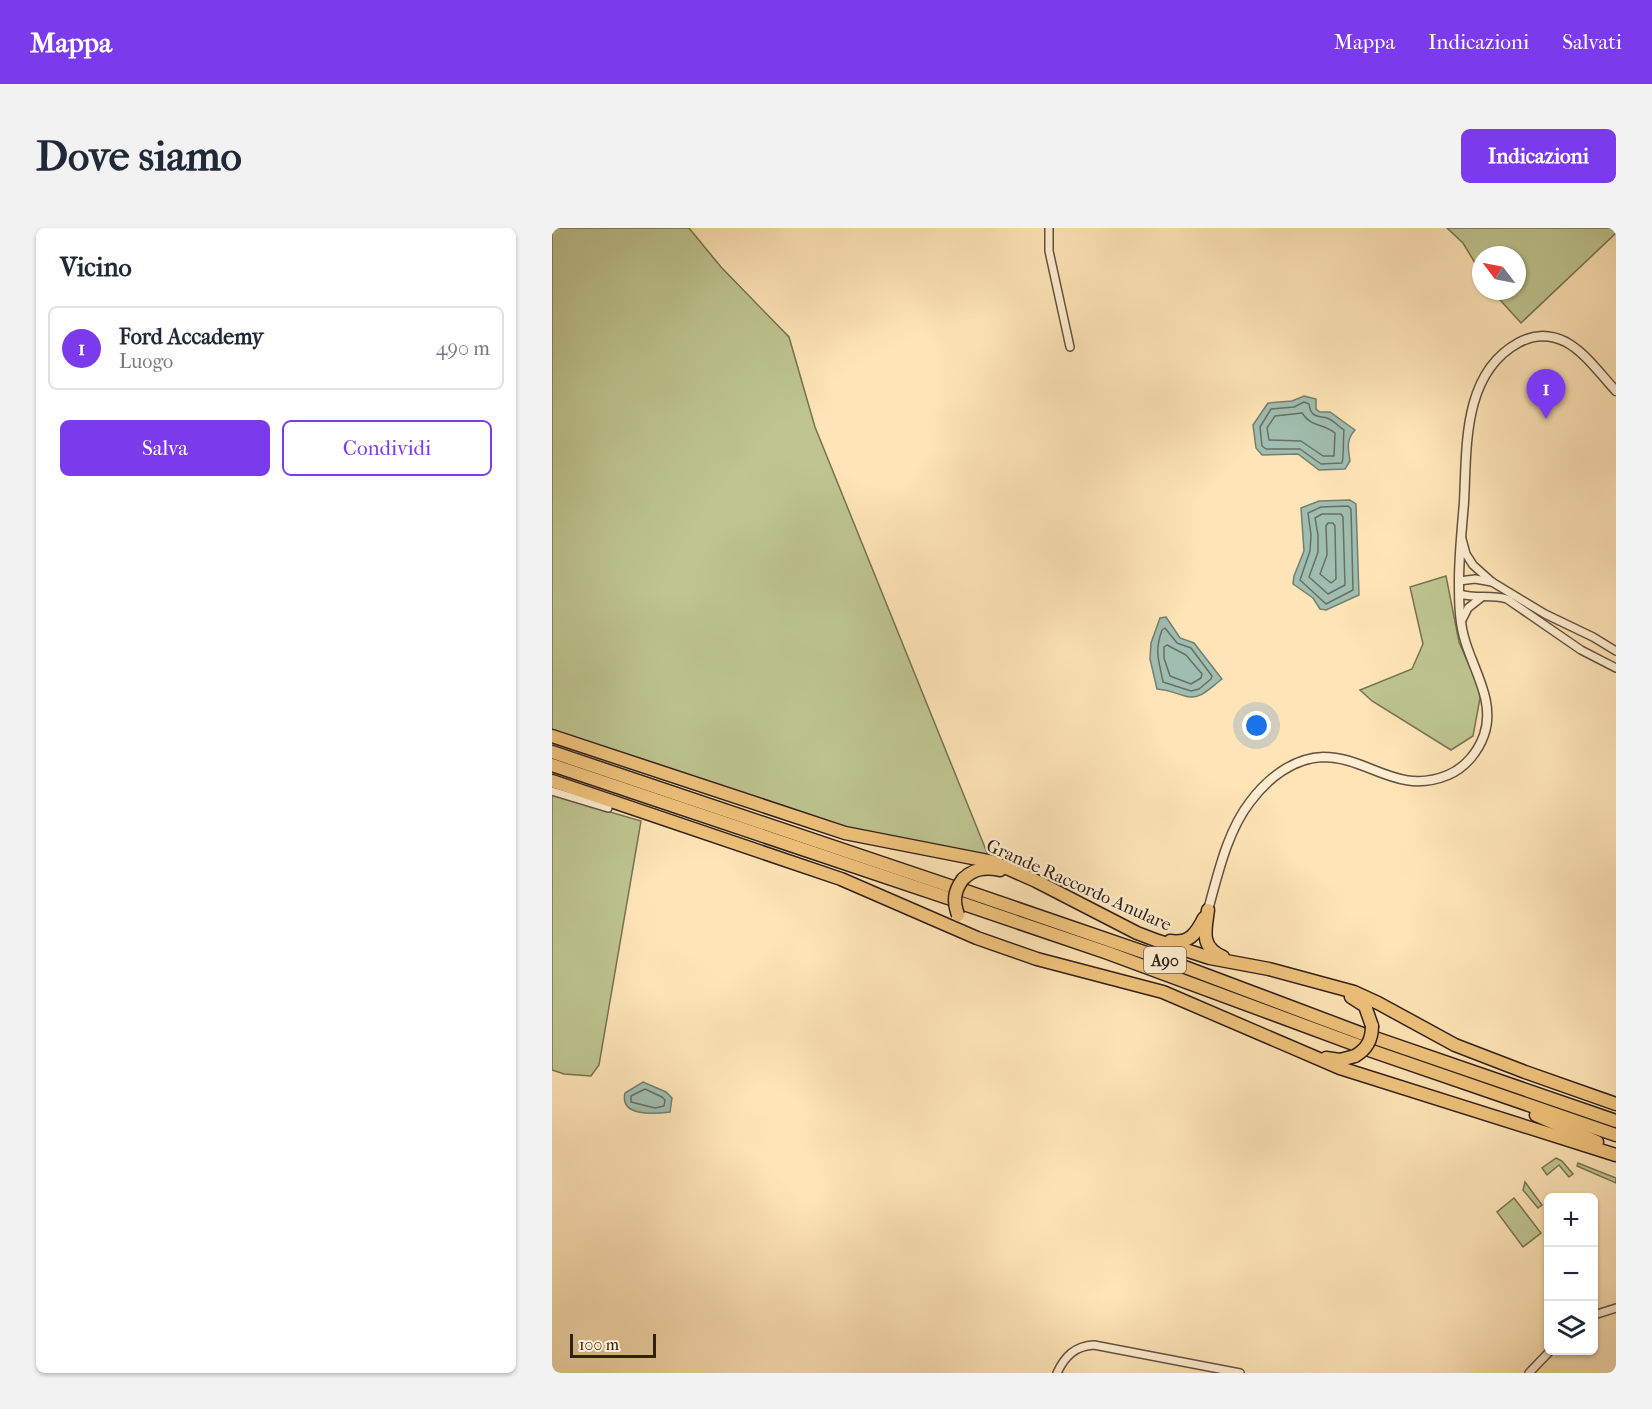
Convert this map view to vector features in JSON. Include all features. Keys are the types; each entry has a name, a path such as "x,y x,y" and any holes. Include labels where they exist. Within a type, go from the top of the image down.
{"highway":[{"name":"Grande Raccordo Anulare","path":"552,736 845,833 996,863 1137,933 1210,958 1269,969 1354,992 1455,1045 1616,1104"},
{"name":"A90","path":"552,752 957,891 1108,953 1367,1042 1616,1121"},
{"name":"A90","path":"552,765 957,891"},
{"path":"552,781 841,879 977,938 1057,964 1163,992 1340,1068 1405,1090 1616,1153"},
{"path":"1013,950 971,930 958,915 954,902 955,894 973,871 986,868 1007,871 1036,881"},
{"path":"1137,933 1169,941 1184,942 1193,936 1208,910"},
{"path":"1208,910 1205,934 1207,944 1212,951 1226,958 1269,969"},
{"path":"1137,933 1190,955 1304,982 1352,997 1365,1006 1367,1042 1340,1060 1301,1052"},
{"name":"A90","path":"1367,1042 1469,1085 1616,1135"},
{"path":"1469,1085 1616,1153"},
{"path":"1540,1095 1568,1099 1616,1114"}],"street":[{"path":"1048,228 1049,250 1070,347"},
{"path":"1208,910 1219,870 1242,814 1263,787 1286,768 1311,759 1333,758 1412,782 1441,778 1456,771 1469,759 1484,737 1487,709 1461,622 1459,581 1471,408 1484,377 1494,362 1509,348 1527,338 1541,336 1559,339 1575,348 1616,391"},
{"path":"1462,536 1466,554 1473,565 1492,582 1545,614 1593,636 1614,650"},
{"path":"1459,581 1474,579 1492,582"},
{"path":"1460,594 1472,597 1495,595 1507,598 1581,650 1616,668"},
{"path":"1461,622 1468,608 1483,596"},
{"path":"1605,662 1605,654 1614,650"},
{"path":"552,791 608,808"},
{"path":"1598,1313 1616,1308"},
{"path":"1057,1373 1074,1350 1094,1345 1240,1373"},
{"path":"1529,1373 1546,1355"}],"green space":[{"path":"552,228 689,228 721,267 789,337 815,427 988,855 845,828 552,731"},
{"path":"1447,228 1616,228 1616,233 1521,323 1500,300 1526,300 1526,246 1472,246 1472,258 1463,243"},
{"path":"1446,576 1459,642 1481,693 1473,736 1451,750 1372,701 1360,690 1412,669 1423,644 1410,587"},
{"path":"552,795 641,821 599,1065 591,1076 564,1074 552,1070"},
{"path":"1556,1158 1562,1161 1573,1174 1569,1177 1559,1165 1547,1175 1542,1168"},
{"path":"1578,1163 1616,1178 1616,1183 1577,1166"},
{"path":"1525,1182 1542,1205 1538,1208 1523,1190"},
{"path":"1514,1198 1541,1233 1523,1247 1497,1212"}],"water":[{"path":"1304,396 1316,399 1316,409 1320,412 1330,412 1355,430 1349,441 1350,461 1345,469 1319,470 1298,454 1262,455 1256,448 1253,425 1268,403 1292,401"},
{"path":"1350,500 1356,504 1359,595 1326,610 1320,609 1313,598 1293,584 1304,551 1301,508 1319,501"},
{"path":"1166,617 1180,638 1194,643 1222,679 1196,697 1157,689 1150,659 1151,643 1160,618"},
{"path":"643,1082 666,1092 672,1098 670,1112 640,1112 627,1106 625,1093"}],"place":[{"name":"Ford Accademy","path":"1546,419"}]}
